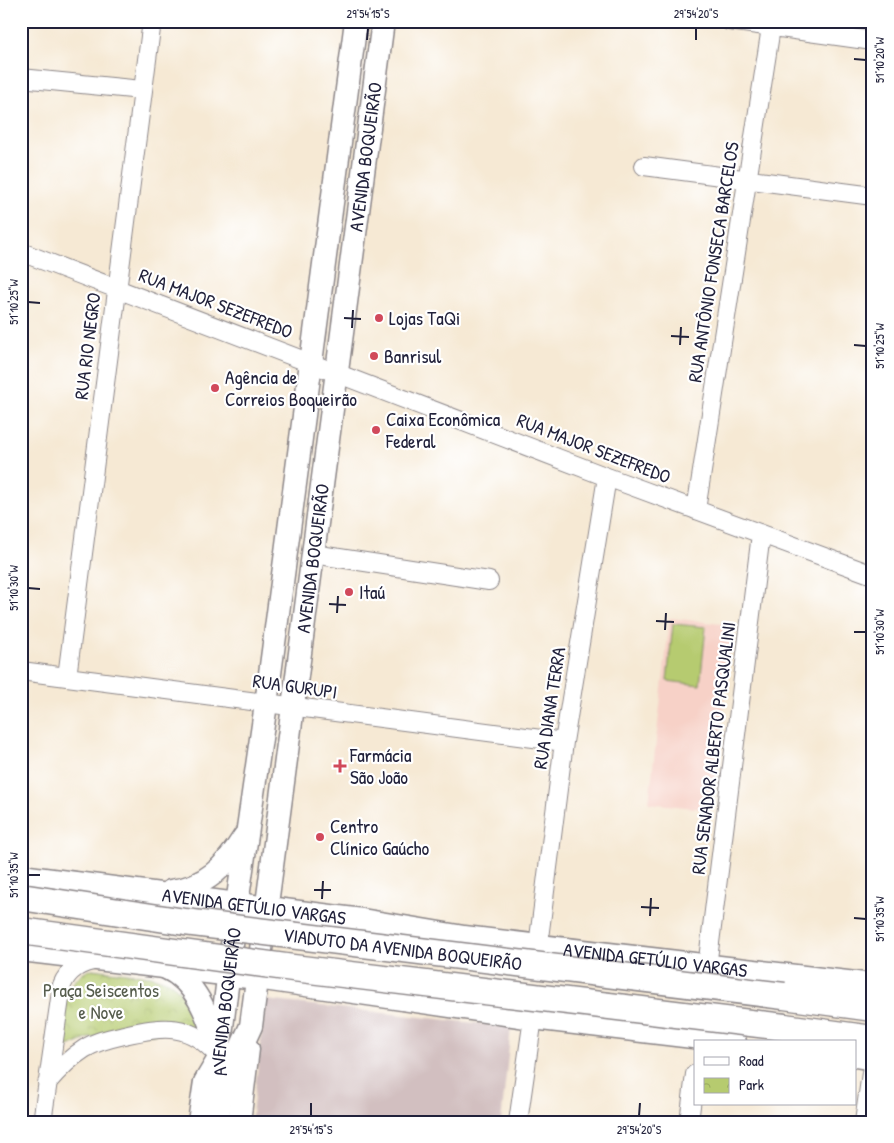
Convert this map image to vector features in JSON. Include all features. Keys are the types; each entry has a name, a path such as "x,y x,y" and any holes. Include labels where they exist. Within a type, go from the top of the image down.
{"highway":[{"name":"VIADUTO DA AVENIDA BOQUEIRÃO","path":"21,897 185,922 873,1008"},
{"name":"VIADUTO DA AVENIDA BOQUEIRÃO","path":"21,930 293,968 873,1039"}],"main road":[{"name":"AVENIDA BOQUEIRÃO","path":"220,1105 219,1056 228,975 246,834 266,704 356,21"},
{"name":"AVENIDA BOQUEIRÃO","path":"220,1105 252,1020 383,21"},
{"path":"146,892 183,889 201,883 225,864 246,834"},
{"path":"271,873 273,884 282,899 298,912"},
{"name":"AVENIDA GETÚLIO VARGAS","path":"21,876 362,920 464,937 873,986"},
{"path":"135,962 160,948 168,929 164,915 146,892"},
{"path":"352,991 332,965 330,946 339,931 362,920"},
{"path":"21,950 135,962 290,982 700,1040"},
{"path":"163,966 181,977 196,995 209,1020 219,1056 206,1082 199,1122"},
{"path":"239,1122 252,1020 258,1002 269,988 290,982"},
{"path":"856,1056 873,1059"}],"street":[{"name":"RUA RIO NEGRO","path":"67,677 116,287 152,21"},
{"path":"729,21 771,24 873,41"},
{"name":"RUA ANTÔNIO FONSECA BARCELOS","path":"696,510 771,24"},
{"path":"21,78 142,90"},
{"path":"644,166 873,196"},
{"name":"RUA MAJOR SEZEFREDO","path":"21,252 696,510 873,575"},
{"name":"RUA DIANA TERRA","path":"538,946 564,742 607,476"},
{"name":"RUA SENADOR ALBERTO PASQUALINI","path":"707,967 761,534"},
{"path":"313,554 489,581"},
{"name":"RUA GURUPI","path":"21,671 564,742"},
{"path":"42,1122 60,992 64,980 80,964 103,960"},
{"path":"518,1122 534,1018"},
{"path":"47,1083 63,1066 86,1048 106,1040 154,1029 168,1028 191,1034 219,1056"},
{"path":"864,1122 873,1059"},
{"path":"689,1122 694,1082"}],"shaded area":[{"path":"670,618 732,625 712,810 649,803"},
{"path":"266,1000 511,1027 501,1122 251,1122"}],"green space":[{"path":"673,624 706,627 700,685 667,681"},
{"name":"Praça Seiscentos e Nove","path":"92,969 151,976 172,983 197,1011 198,1031 89,1038 59,1051 62,1015 68,992 81,975"}],"place":[{"name":"Lojas TaQi","path":"379,318"},
{"name":"Banrisul","path":"374,356"},
{"name":"Agência de Correios Boqueirão","path":"215,388"},
{"name":"Caixa Econômica Federal","path":"376,430"},
{"name":"Itaú","path":"349,592"},
{"name":"Farmácia São João","path":"340,766"},
{"name":"Centro Clínico Gaúcho","path":"320,837"}]}
